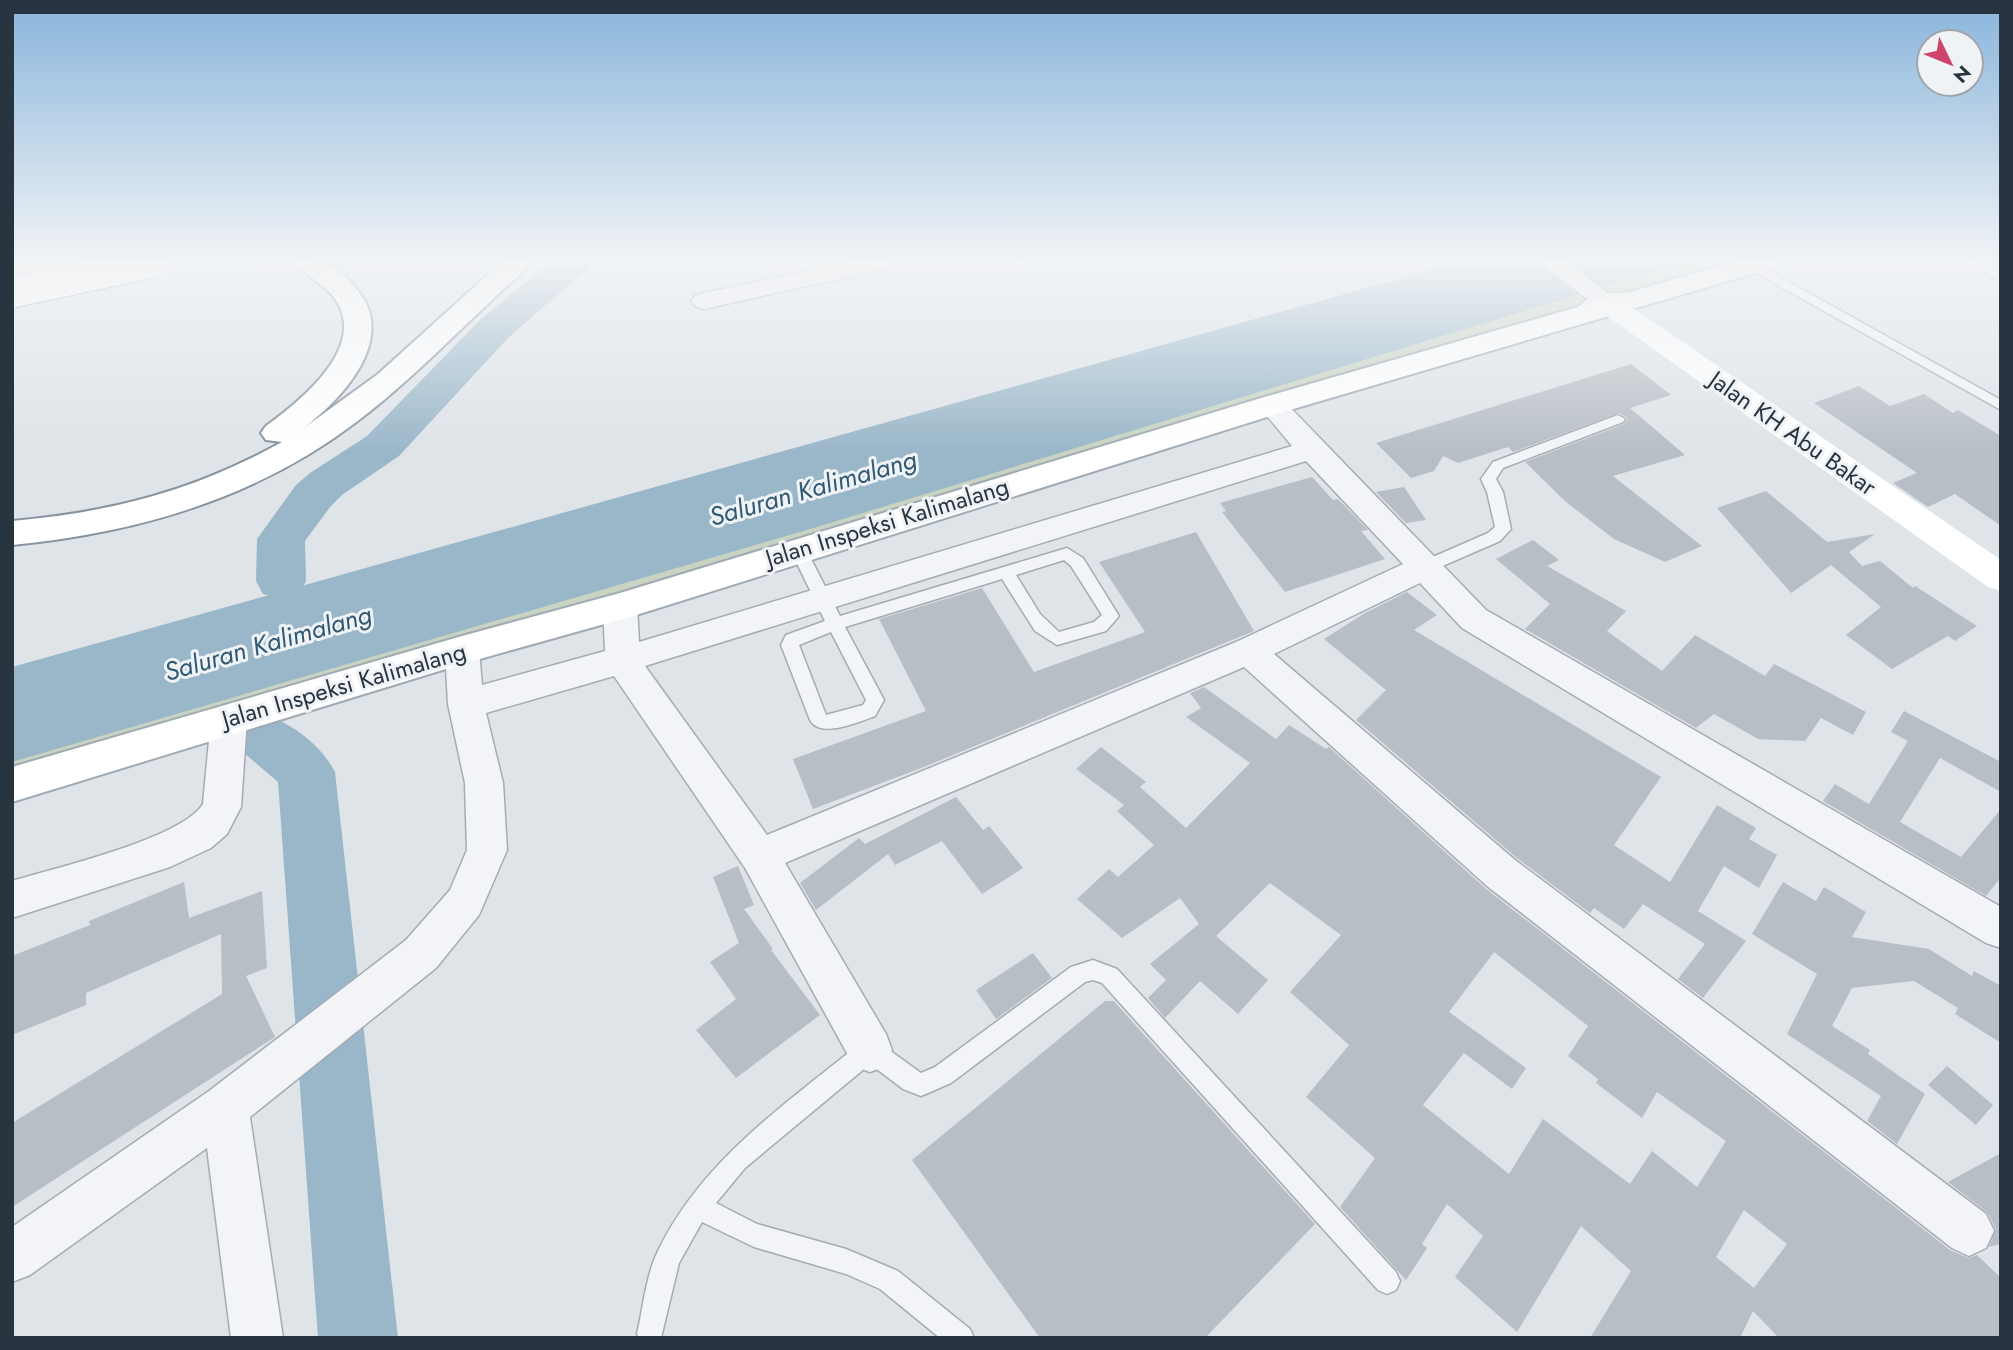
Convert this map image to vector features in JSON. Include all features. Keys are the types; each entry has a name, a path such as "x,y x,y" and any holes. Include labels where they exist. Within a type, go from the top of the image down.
{"main road":[{"path":"12,509 102,501 168,483 228,460 299,418 329,391 349,362 359,334 357,325"},
{"path":"12,533 88,527 148,513 245,476 323,431 387,382 450,325"},
{"name":"Jalan Inspeksi Kalimalang","path":"12,785 461,650 620,606 1272,405 1552,325"},
{"name":"Jalan KH Abu Bakar","path":"1639,325 2001,578"}],"street":[{"path":"1272,405 1310,450 1425,567 1458,607 1527,653 2001,929"},
{"path":"466,704 623,662 829,612 1049,527 1310,450"},
{"path":"759,856 1248,651 1425,567"},
{"path":"620,606 623,662 759,856 870,1051"},
{"path":"12,1257 225,1107 306,1044 421,954 466,902 487,850 484,783 466,704 461,650"},
{"path":"1248,651 1501,873 1969,1231"},
{"path":"12,900 170,850 197,836 213,822 222,807 229,719"},
{"path":"225,1107 257,1338"}],"lane":[{"path":"1863,325 2000,405"},
{"path":"1425,567 1494,537 1503,529 1488,479 1498,465 1618,419"},
{"path":"1006,572 1048,634 1057,639 1100,627 1111,616 1077,562 1067,554 1049,527"},
{"path":"798,549 829,612 875,700 869,711 829,723 819,720 790,643 829,612 1006,572 1067,554"},
{"path":"650,1334 667,1259 697,1207 737,1160 870,1051 911,1081 921,1085 943,1075 1079,974 1093,970 1101,971 1116,984 1387,1281"},
{"path":"697,1207 754,1235 846,1262 889,1280 961,1338"}],"green space":[{"path":"1474,325 1553,325 12,785 12,761"}],"water":[{"name":"Saluran Kalimalang","path":"1234,325 1479,325 817,527 12,762 12,667"}],"building":[{"path":"1631,364 1671,395 1630,408 1685,455 1613,476 1702,546 1665,562 1614,539 1566,502 1525,462 1624,424 1628,418 1619,413 1513,452 1508,447 1458,463 1443,456 1434,471 1411,478 1376,443"},
{"path":"1859,386 1890,406 1924,394 1953,413 1958,410 2001,436 2001,526 1955,494 1928,507 1893,483 1917,473 1814,403"},
{"path":"1312,477 1333,500 1338,499 1368,530 1361,531 1385,559 1285,592 1222,512 1226,511 1220,503"},
{"path":"1404,487 1426,520 1406,523 1376,492"},
{"path":"1766,491 1827,542 1875,534 1849,552 1862,566 1880,561 1913,588 1915,586 1977,626 1955,641 1948,636 1892,669 1846,635 1881,607 1831,565 1791,593 1717,508"},
{"path":"1196,532 1254,631 924,767 813,809 793,759 926,711 879,619 982,588 1034,672 1145,632 1099,562"},
{"path":"1533,540 1559,560 1547,566 1626,611 1607,631 1662,671 1695,635 1765,676 1774,664 1866,712 1853,735 1821,718 1805,741 1758,739 1714,714 1696,728 1525,629 1550,604 1496,559"},
{"path":"1407,592 1437,615 1414,630 1661,777 1614,845 1670,882 1717,805 1756,828 1749,839 1777,855 1759,888 1724,866 1698,911 1746,941 1703,998 1678,979 1705,944 1643,904 1624,929 1594,908 1590,913 1517,858 1356,720 1386,690 1324,639 1365,613"},
{"path":"1204,687 1276,739 1289,725 1326,749 1329,747 1485,888 1950,1250 1968,1258 1977,1255 2001,1278 2001,1338 1779,1338 1753,1311 1740,1338 1590,1338 1631,1271 1581,1226 1517,1332 1455,1277 1483,1236 1447,1204 1422,1244 1427,1248 1406,1280 1340,1207 1375,1158 1306,1097 1349,1045 1290,992 1341,935 1270,883 1216,936 1268,980 1238,1014 1200,981 1165,1018 1148,998 1166,980 1150,964 1199,924 1180,898 1122,938 1077,899 1109,869 1118,877 1154,845 1117,811 1124,805 1076,769 1101,747 1146,782 1140,787 1186,828 1250,763 1186,717 1201,708 1190,693","holes":["1494,952 1588,1026 1568,1056 1598,1079 1596,1083 1642,1118 1657,1092 1726,1141 1697,1187 1652,1151 1630,1184 1543,1119 1509,1174 1423,1105 1464,1053 1512,1089 1526,1068 1449,1012","1744,1210 1787,1244 1754,1288 1716,1257"]},
{"path":"1904,711 2001,762 2001,792 1940,758 1900,822 1961,857 2001,809 2001,877 1986,896 1823,801 1835,784 1869,804 1908,741 1891,732"},
{"path":"956,797 983,830 989,826 1023,868 982,894 942,841 895,865 888,854 816,910 800,883 859,838 865,844"},
{"path":"738,866 754,905 744,909 820,1015 736,1078 696,1030 736,999 710,962 739,943 713,877"},
{"path":"184,882 189,918 262,891 267,968 246,976 275,1037 12,1207 12,1123 222,994 221,934 86,993 86,1005 12,1035 12,956 90,925 89,921"},
{"path":"1783,882 1816,901 1824,887 1866,912 1852,937 1929,949 1972,976 1974,971 2001,986 2001,1043 1955,1014 1958,1008 1914,981 1852,988 1832,1026 1870,1050 1868,1054 1925,1094 1897,1144 1867,1121 1881,1096 1787,1034 1817,974 1752,934"},
{"path":"1033,953 1052,978 996,1019 976,990"},
{"path":"1105,1001 1114,1001 1315,1224 1205,1338 1040,1338 912,1160"},
{"path":"1947,1066 1993,1105 1976,1125 1928,1085"},
{"path":"2001,1153 2001,1244 1989,1247 1996,1230 1988,1213 1948,1182"}],"waterway":[{"path":"281,581 281,539 313,496 326,484 383,446 499,325"},
{"path":"264,737 306,772 358,1338"}]}
